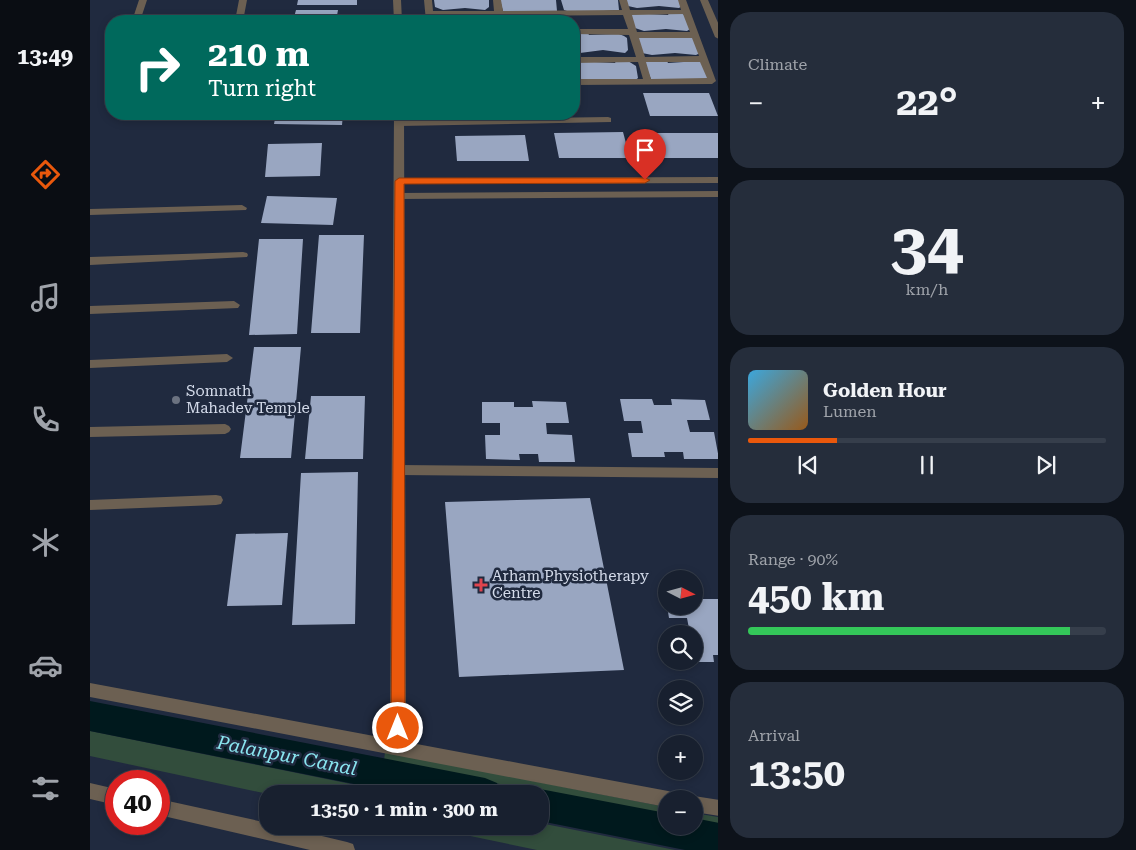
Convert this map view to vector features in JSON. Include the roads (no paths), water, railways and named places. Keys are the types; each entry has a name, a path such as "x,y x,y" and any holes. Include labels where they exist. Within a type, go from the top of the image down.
{"street":[{"path":"138,15 143,0"},
{"path":"240,15 243,0"},
{"path":"398,0 398,15"},
{"path":"428,0 429,15"},
{"path":"497,0 499,15"},
{"path":"623,0 648,82"},
{"path":"580,82 712,82 682,0"},
{"path":"707,2 718,37"},
{"path":"563,15 687,12"},
{"path":"580,32 696,35"},
{"path":"580,60 705,59"},
{"path":"398,748 399,120"},
{"path":"580,120 608,120"},
{"path":"609,180 612,194"},
{"path":"399,181 718,181"},
{"path":"399,196 718,194"},
{"path":"90,212 242,208"},
{"path":"90,261 243,255"},
{"path":"90,310 234,306"},
{"path":"90,364 227,358"},
{"path":"90,432 224,429"},
{"path":"399,470 718,473"},
{"path":"90,505 216,500"},
{"path":"90,690 658,797"},
{"path":"90,791 105,794"},
{"path":"703,806 718,808"},
{"path":"170,810 347,850"}],"waterway":[{"name":"Palanpur Canal","path":"90,716 439,785"},
{"name":"Palanpur Canal","path":"549,807 718,840"}],"place":[{"name":"Somnath Mahadev Temple","path":"176,400"},
{"name":"Arham Physiotherapy Centre","path":"481,585"}]}
